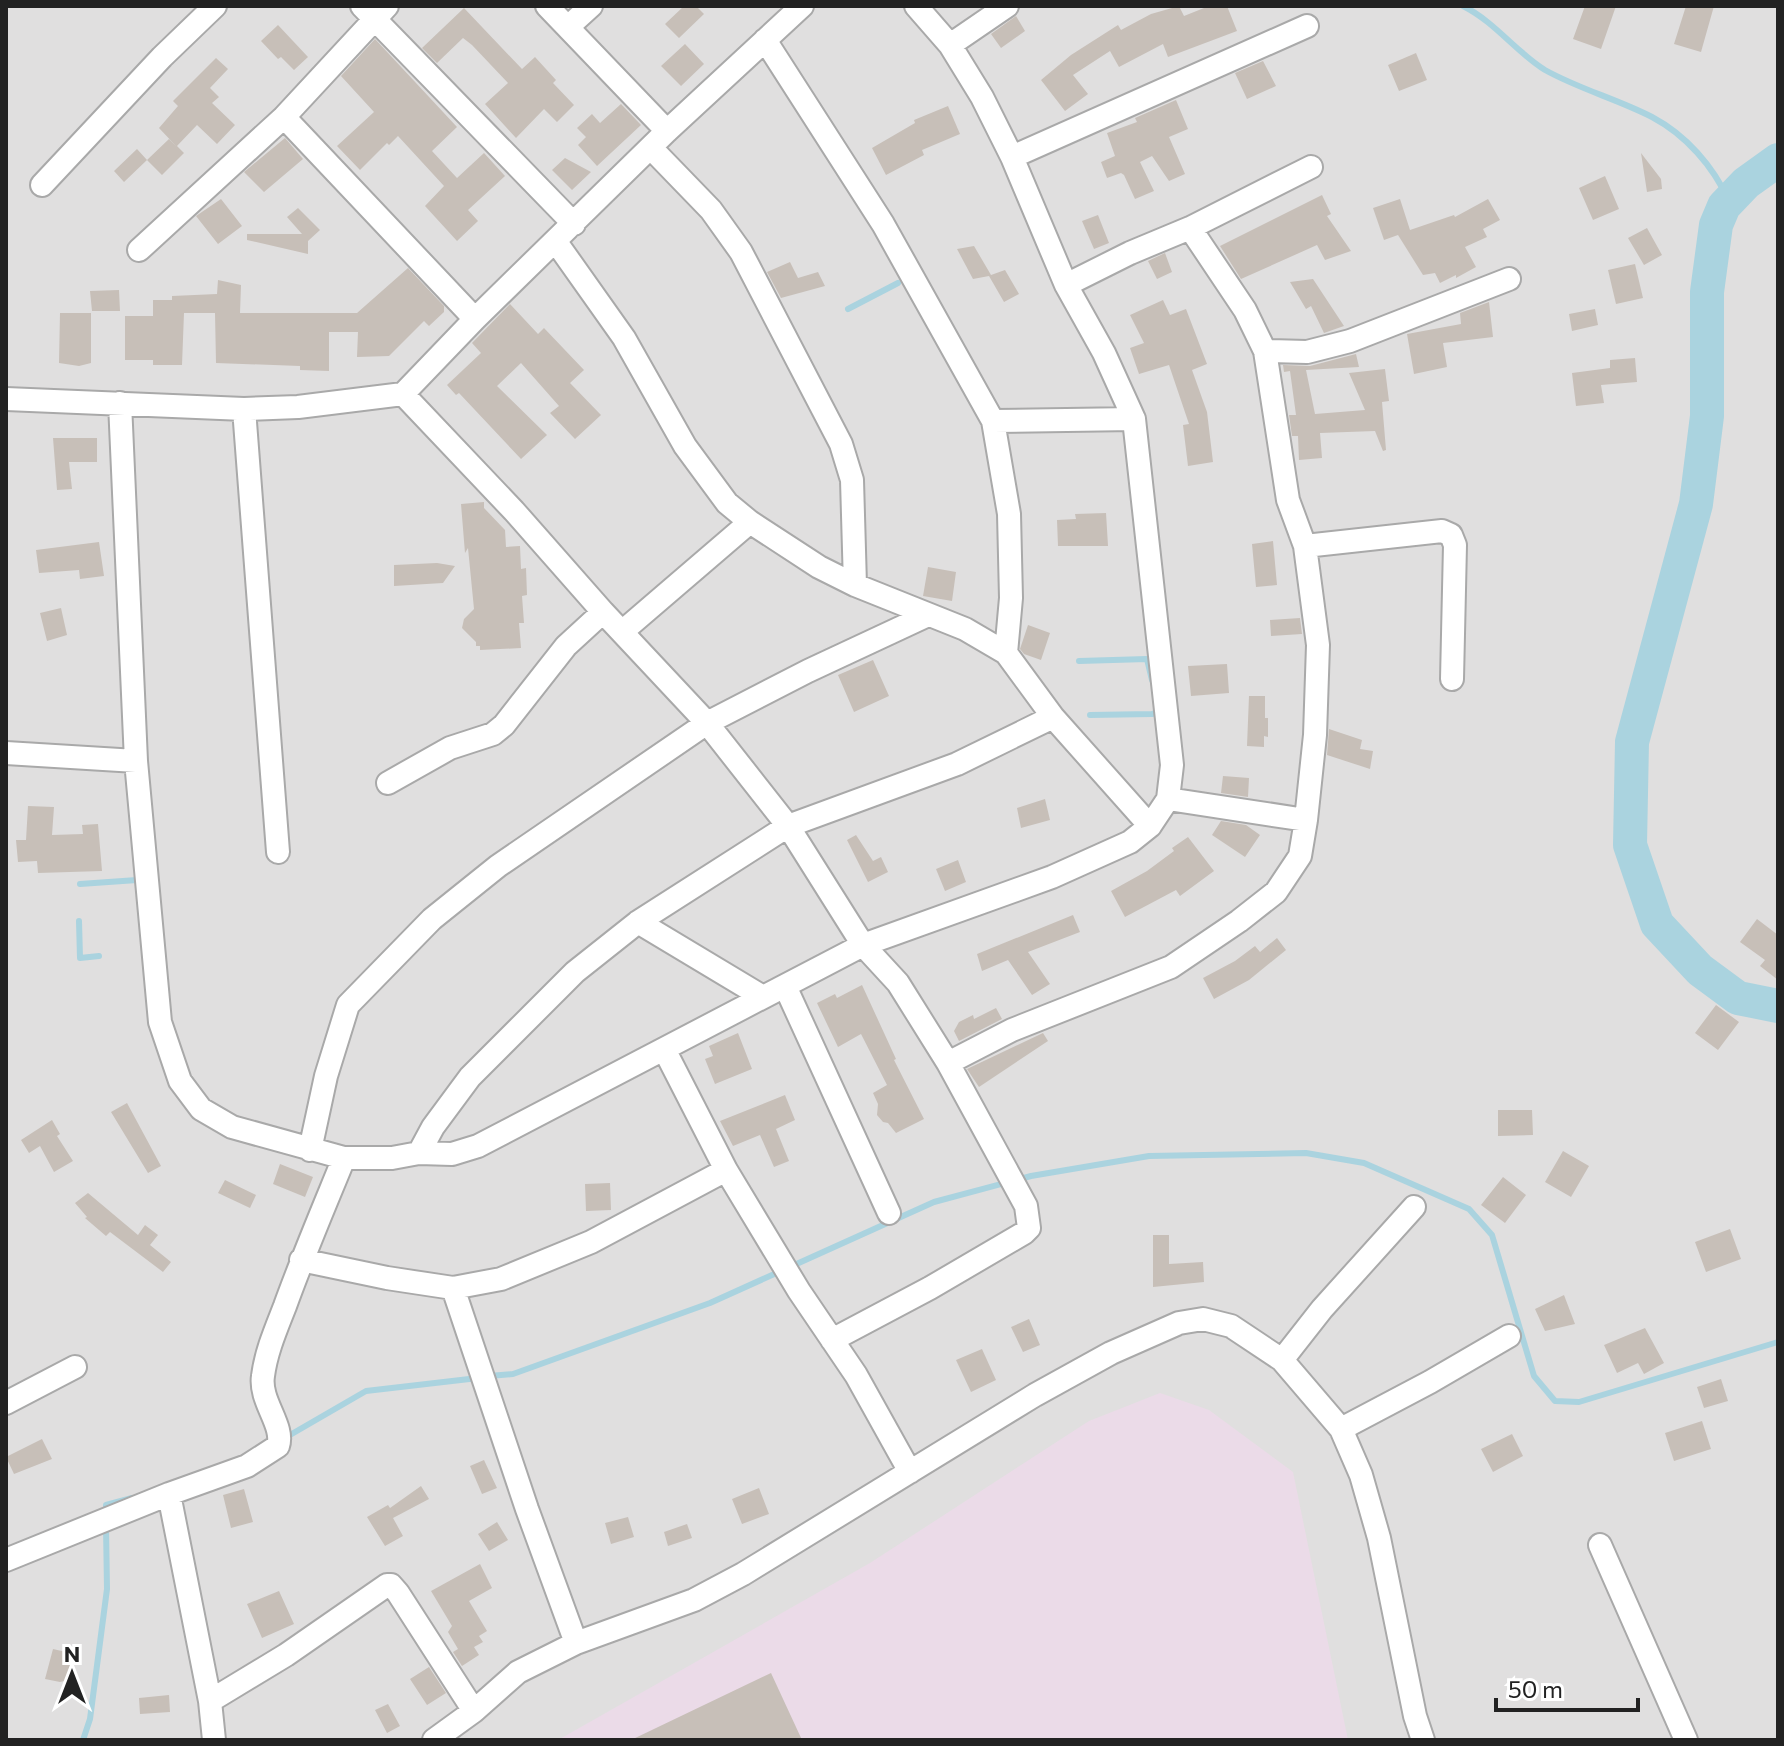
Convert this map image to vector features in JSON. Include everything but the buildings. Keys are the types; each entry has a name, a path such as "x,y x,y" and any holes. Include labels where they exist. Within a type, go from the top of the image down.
{"street":[{"path":"42,185 162,57 215,6"},
{"path":"547,6 667,131"},
{"path":"568,27 591,6"},
{"path":"120,403 136,761 160,1022 180,1081 201,1109 232,1127 344,1158 452,1154 478,1146 863,945 1052,877 1130,842 1150,826 1168,799 1172,765 1134,419 1104,353 1066,285 1012,157 982,97 950,45 916,6"},
{"path":"950,45 1007,6"},
{"path":"6,399 244,409 298,407 403,394 475,319 797,8"},
{"path":"139,250 284,117 374,10 574,224"},
{"path":"1012,157 1307,26"},
{"path":"765,40 883,224 993,421 1009,514 1011,598 1006,653"},
{"path":"284,117 475,319"},
{"path":"651,148 711,210 741,252 841,444 852,480 855,585"},
{"path":"1066,285 1190,228 1311,167"},
{"path":"948,1063 1012,1030 1171,967 1276,892 1300,856 1315,735 1318,645 1305,546 1288,500 1265,351 1245,310 1190,228"},
{"path":"556,242 624,338 685,446 727,503 750,522 819,567 855,585 965,629 1006,653 1053,717 1150,826"},
{"path":"1265,351 1307,352 1350,341 1509,279"},
{"path":"403,394 707,723 788,826 863,945 898,983 948,1063 1026,1206 1029,1228 930,1288 832,1340"},
{"path":"244,409 278,852"},
{"path":"993,421 1134,419"},
{"path":"623,631 750,522"},
{"path":"1305,546 1442,531 1451,535 1455,545 1452,679"},
{"path":"388,783 450,748 493,734 504,725 566,646 603,612"},
{"path":"310,1150 326,1076 348,1005 432,919 498,866 707,723 928,615"},
{"path":"419,1153 433,1127 470,1077 575,972 638,922 788,826 957,764 1053,717"},
{"path":"6,753 136,761"},
{"path":"1168,799 1306,820"},
{"path":"638,922 763,997"},
{"path":"785,986 889,1213"},
{"path":"664,1049 726,1170 799,1291 856,1375 910,1472"},
{"path":"6,1560 247,1466 278,1446 280,1432 265,1403 262,1380 267,1356 301,1260 344,1158"},
{"path":"301,1260 453,1288 501,1279 591,1242 726,1170"},
{"path":"1282,1360 1322,1309 1414,1207"},
{"path":"453,1288 576,1643"},
{"path":"434,1740 474,1711 518,1672 576,1643 694,1600 743,1574 1035,1395 1111,1353 1179,1323 1203,1319 1231,1326 1282,1360 1341,1429 1361,1475 1379,1538 1415,1716 1423,1740"},
{"path":"1341,1429 1509,1336"},
{"path":"6,1403 75,1367"},
{"path":"169,1494 210,1701 214,1740"},
{"path":"1600,1545 1686,1740"},
{"path":"210,1701 391,1585 474,1711"}],"shaded area":[{"path":"6,6 1778,6 1778,1740 6,1740"},
{"path":"1160,1393 1209,1410 1293,1472 1348,1740 558,1740 870,1563 1089,1421"}],"waterway":[{"path":"1463,6 1485,20 1545,70 1664,124 1687,142 1707,164 1729,201"},
{"path":"1778,160 1746,183 1724,206 1716,225 1707,292 1707,416 1696,504 1632,742 1630,845 1657,924 1700,970 1738,998 1778,1006"},
{"path":"848,309 898,283"},
{"path":"1079,661 1147,659 1152,680"},
{"path":"1090,715 1152,714 1157,713 1156,707"},
{"path":"80,884 137,880 137,873"},
{"path":"79,921 80,958 99,956"},
{"path":"489,1376 513,1374 710,1303 934,1202 1031,1176 1149,1156 1306,1153 1364,1163 1469,1209 1492,1235 1534,1376 1555,1401 1579,1402 1778,1342"},
{"path":"283,1439 366,1391 478,1378"},
{"path":"106,1515 106,1505 132,1498"},
{"path":"83,1740 90,1719 107,1589 106,1526"}]}
